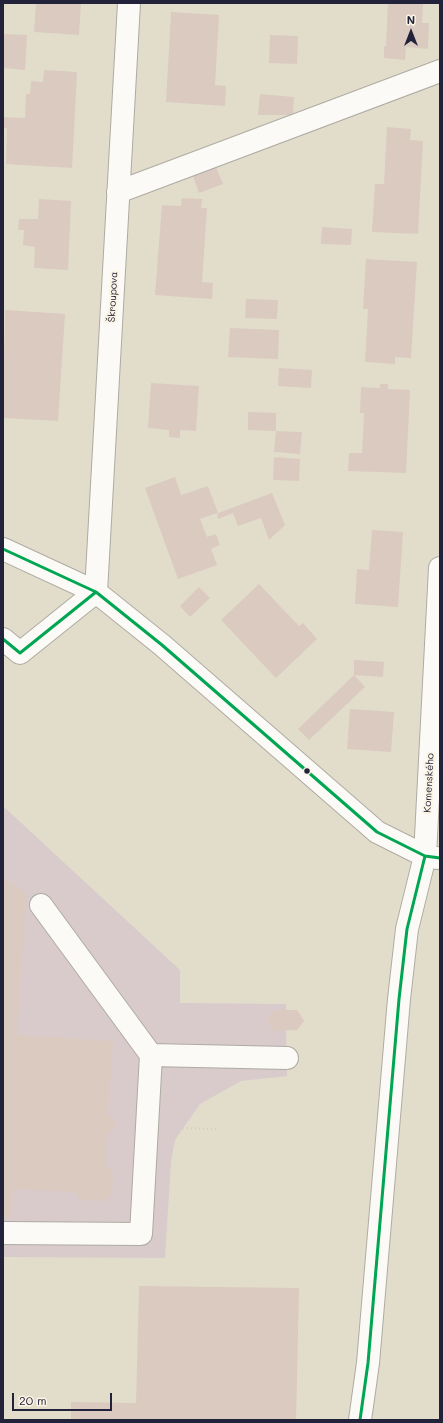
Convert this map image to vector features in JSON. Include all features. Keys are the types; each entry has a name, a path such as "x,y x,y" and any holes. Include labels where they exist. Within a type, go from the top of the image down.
{"street":[{"name":"Škroupova","path":"96,592 129,3"},
{"path":"118,192 440,71"},
{"path":"3,549 96,592 162,645 377,832 432,857"},
{"name":"Komenského","path":"360,1420 368,1363 399,998 407,929 432,857 440,568"},
{"path":"3,639 20,653 96,592"},
{"path":"3,1233 141,1234 150,1055 41,905"},
{"path":"150,1055 287,1058"}],"path":[{"path":"179,1128 220,1129"}],"shaded area":[{"path":"3,806 180,970 180,1003 286,1004 286,1010 297,1010 304,1021 297,1030 286,1030 287,1076 241,1081 200,1104 175,1140 171,1162 165,1258 3,1257"}],"building":[{"path":"36,3 81,3 79,35 34,32"},
{"path":"388,3 423,3 422,23 429,23 428,49 406,47 405,60 384,58"},
{"path":"171,12 219,15 215,85 226,86 225,106 166,102"},
{"path":"3,34 27,35 25,70 3,68"},
{"path":"270,35 298,36 297,64 269,63"},
{"path":"44,70 77,72 72,168 6,164 7,128 3,128 3,117 25,118 26,94 30,94 31,81 43,82"},
{"path":"260,94 294,97 293,115 258,115"},
{"path":"387,127 411,129 410,140 423,141 418,234 372,232 375,184 384,184"},
{"path":"216,167 223,184 199,193 193,176"},
{"path":"182,198 202,199 201,208 207,208 202,282 213,283 212,299 155,295 162,205 181,206"},
{"path":"39,199 71,201 68,270 34,268 35,247 23,245 24,230 18,230 19,219 38,219"},
{"path":"322,227 352,229 351,245 321,244"},
{"path":"366,259 417,262 411,358 395,357 395,364 365,362 368,309 363,309"},
{"path":"246,299 278,300 277,319 245,318"},
{"path":"5,310 65,314 58,421 3,418"},
{"path":"230,328 279,330 278,359 228,357"},
{"path":"279,368 312,370 311,388 278,386"},
{"path":"151,383 199,386 196,431 180,430 180,438 169,437 169,430 148,428"},
{"path":"380,384 388,384 388,389 410,390 406,473 348,471 349,453 362,453 364,413 360,413 361,387 380,388"},
{"path":"248,412 276,413 276,431 248,430"},
{"path":"276,431 302,432 300,454 274,452"},
{"path":"274,457 300,459 299,481 273,480"},
{"path":"175,477 181,495 208,486 218,513 272,493 285,525 269,540 261,518 238,526 233,513 218,519 217,513 200,519 207,537 216,534 220,545 211,549 217,565 178,579 145,488"},
{"path":"372,530 403,532 398,607 355,604 357,569 369,570"},
{"path":"259,584 299,626 303,623 317,639 276,678 221,620"},
{"path":"199,587 210,598 190,617 180,606"},
{"path":"354,660 384,662 383,677 354,675"},
{"path":"354,675 365,687 309,740 298,729"},
{"path":"350,709 394,712 391,752 347,749"},
{"path":"3,879 26,892 17,1035 113,1041 108,1114 117,1125 107,1134 105,1165 113,1173 112,1194 103,1201 81,1200 75,1192 13,1189 12,1218 3,1218"},
{"path":"275,1010 297,1010 304,1021 297,1030 274,1031 266,1020"},
{"path":"139,1286 299,1288 296,1420 71,1420 71,1402 136,1403"}],"transit line":[{"path":"3,549 96,592 162,645 377,832 425,856 440,858"},
{"path":"3,639 20,653 96,592"},
{"path":"360,1420 368,1363 399,999 407,929 425,856"}]}
